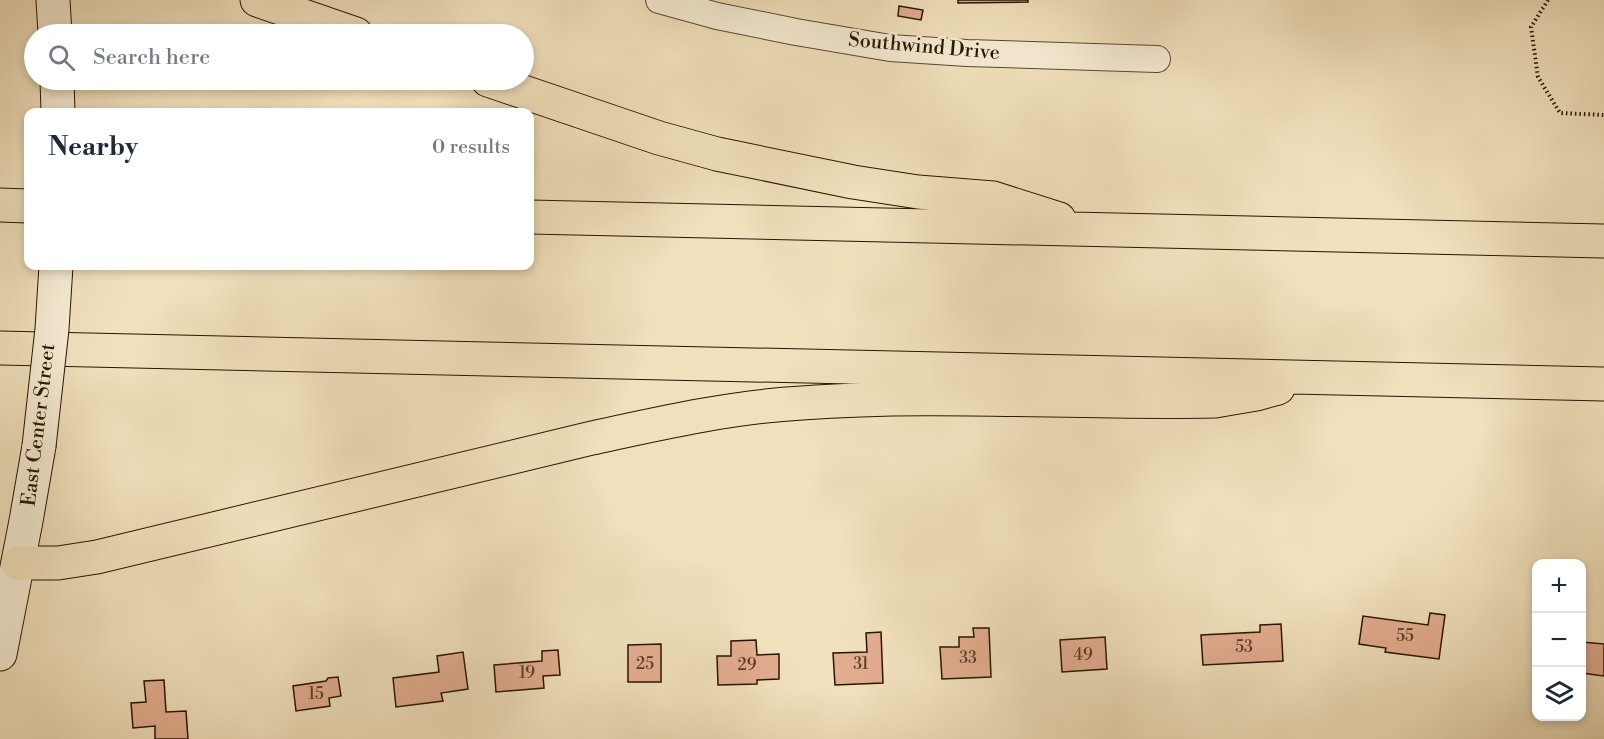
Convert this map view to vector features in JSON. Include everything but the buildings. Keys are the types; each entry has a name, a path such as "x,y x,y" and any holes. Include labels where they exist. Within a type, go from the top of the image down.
{"highway":[{"path":"256,0 327,24"},
{"path":"517,90 658,138 717,154 891,188 993,198 1086,229"},
{"path":"0,205 24,206"},
{"path":"534,217 1604,241"},
{"path":"0,348 1604,384"},
{"path":"18,563 58,563 98,557 592,438 736,410 802,402 891,399 1215,401 1256,394 1306,377"}],"main road":[{"path":"53,0 54,24"},
{"name":"East Center Street","path":"0,654 39,446 52,329 56,270"}],"street":[{"name":"Southwind Drive","path":"659,0 728,19 890,48 990,54 1157,59"}],"path":[{"path":"1548,0 1531,27 1538,77 1560,112 1604,116"}]}
